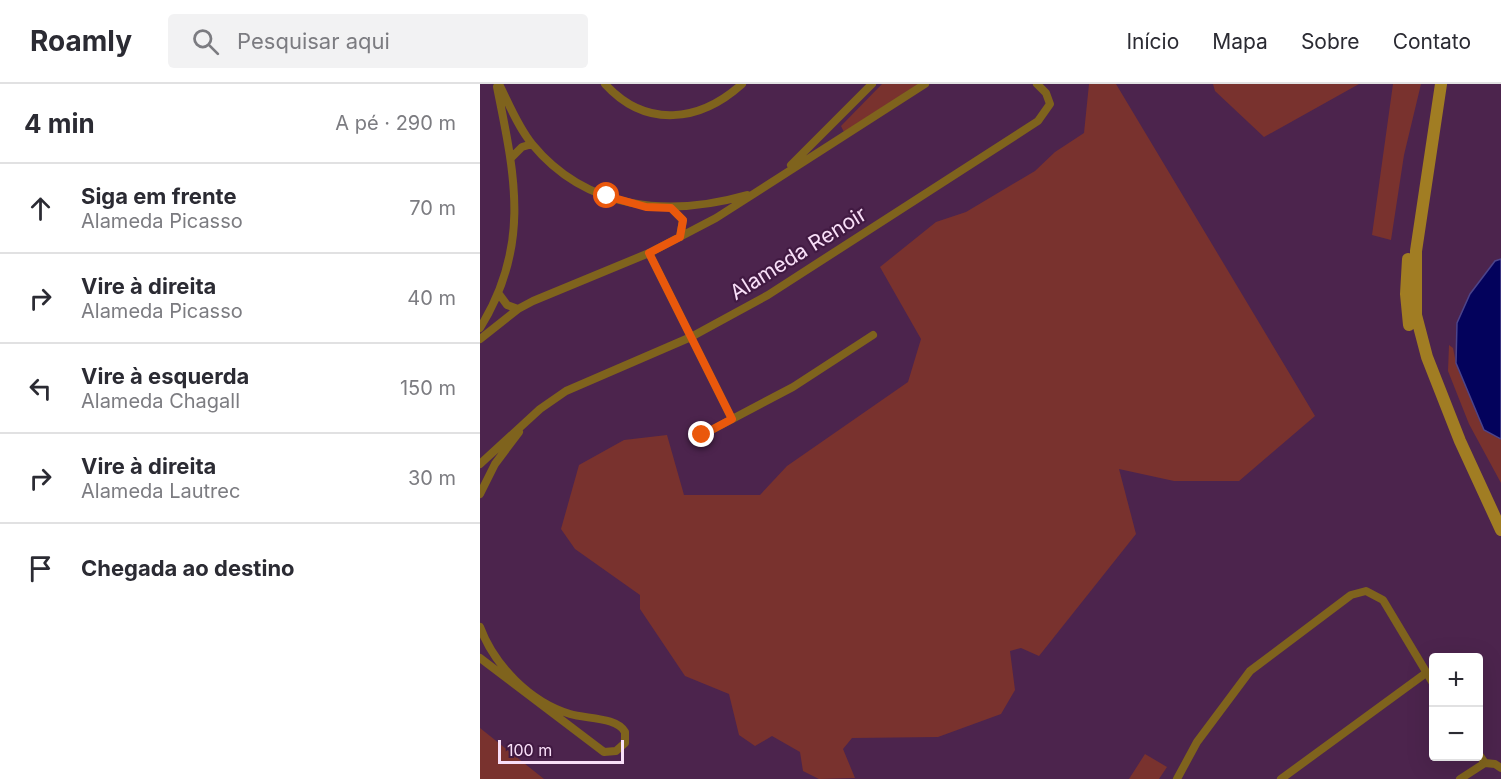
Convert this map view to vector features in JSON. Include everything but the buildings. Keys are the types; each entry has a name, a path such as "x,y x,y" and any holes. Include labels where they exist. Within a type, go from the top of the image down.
{"main road":[{"path":"1433,84 1413,212 1406,283 1407,309 1416,350 1501,530"},
{"path":"1441,84 1426,174 1414,288 1418,331 1460,441"}],"street":[{"path":"497,84 532,144 564,173 585,186 629,203 671,208 716,203 753,193"},
{"path":"480,328 499,294 514,235 515,187 497,84"},
{"path":"605,84 618,97 644,111 684,115 714,106 742,84"},
{"path":"772,181 834,124 872,84"},
{"path":"480,339 518,309 649,253 680,237 925,84"},
{"name":"Alameda Renoir","path":"529,420 566,391 691,336 788,282 1038,121 1050,104 1046,93 1037,84"},
{"path":"834,124 835,132 843,137"},
{"path":"511,158 522,147 532,144"},
{"path":"671,208 683,220 680,237"},
{"path":"649,253 732,419"},
{"path":"499,294 507,305 518,309"},
{"path":"702,435 793,387 873,335"},
{"path":"480,464 529,420"},
{"path":"480,495 495,464 529,420"},
{"path":"1179,778 1203,733 1250,671 1351,595 1366,591 1383,600 1429,678"},
{"path":"480,627 497,660 526,688 551,705 570,714 619,725 625,732 625,743 616,751 604,752 480,658"},
{"path":"1281,779 1426,673"},
{"path":"1460,779 1485,763 1495,764 1501,768"}],"shaded area":[{"path":"882,84 918,84 844,132 841,126"},
{"path":"1089,84 1116,84 1315,416 1239,481 1174,481 1119,469 1136,534 1039,656 1021,648 1010,651 1015,690 1001,714 938,737 852,738 843,749 855,778 819,779 803,771 800,752 772,736 755,746 739,735 729,694 685,676 640,609 640,595 575,549 561,529 579,465 624,440 667,435 684,495 760,495 787,466 908,382 921,339 880,267 936,222 966,212 1035,171 1055,152 1084,133"},
{"path":"1213,84 1359,84 1264,137 1215,91"},
{"path":"1393,84 1421,84 1404,155 1391,240 1372,235"},
{"path":"1501,259 1501,439 1484,430 1456,363 1457,323 1470,294 1495,261"},
{"path":"1449,345 1453,348 1456,363 1484,430 1501,439 1501,483 1469,424 1448,371"},
{"path":"480,728 544,779 480,779"},
{"path":"1145,754 1167,767 1159,779 1129,779"}],"route":[{"path":"607,196 646,207 671,208 683,220 680,237 649,253 732,419 702,435"}]}
